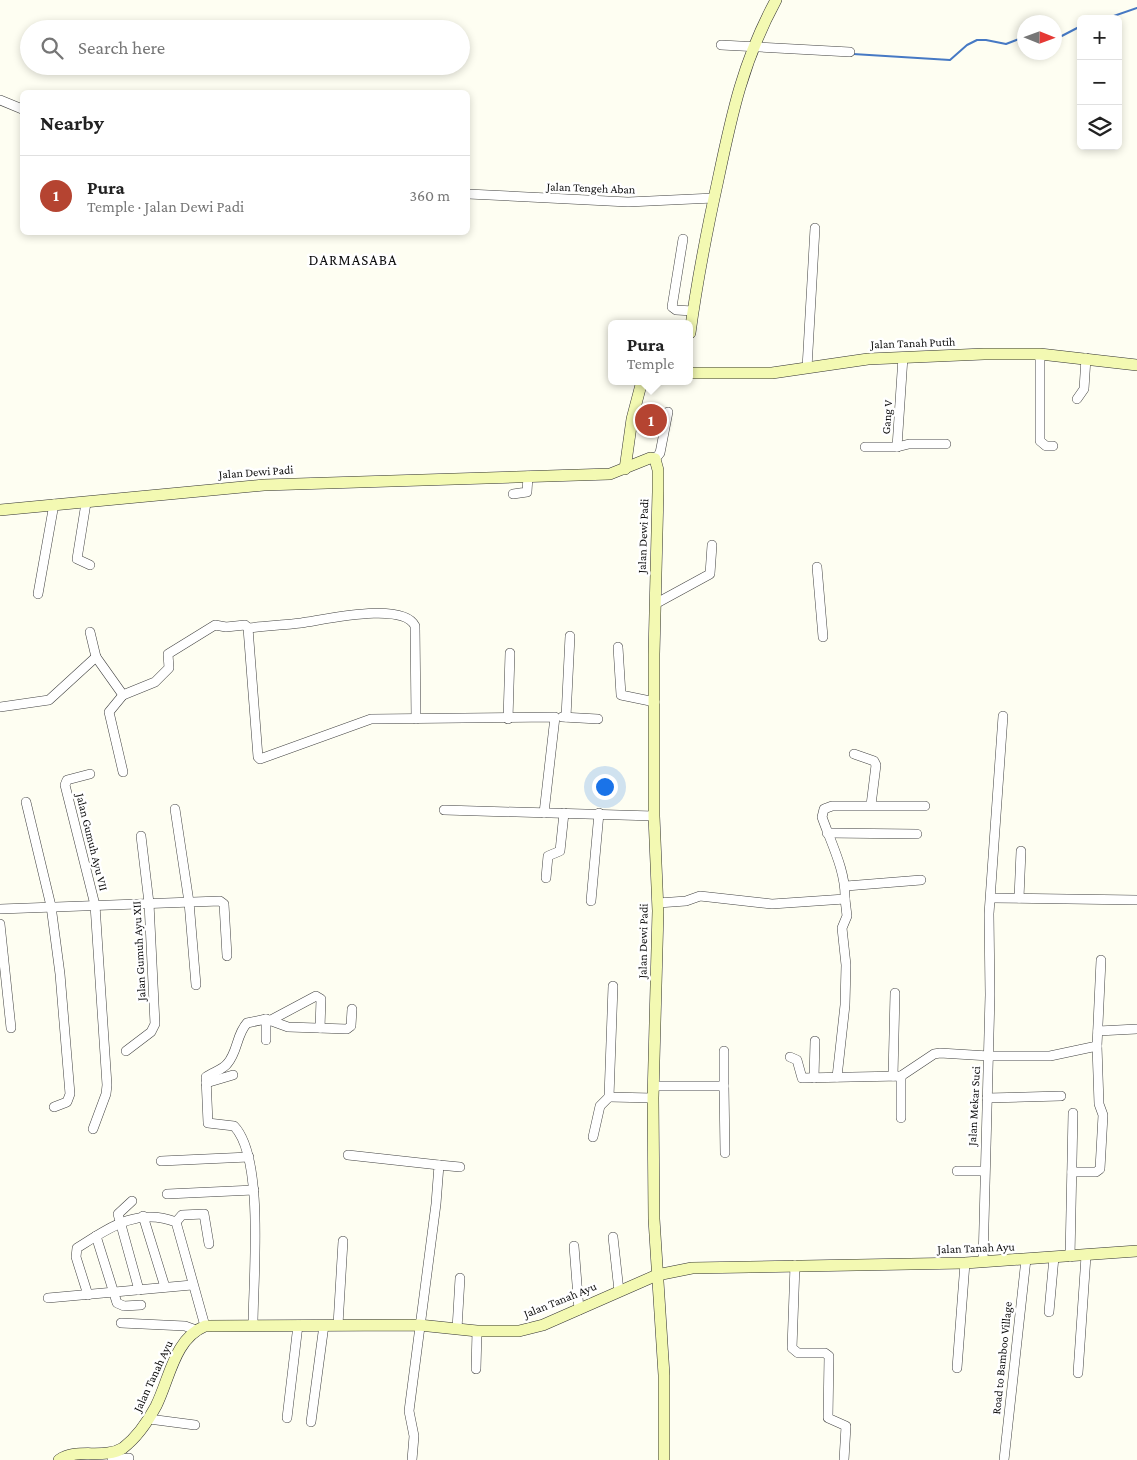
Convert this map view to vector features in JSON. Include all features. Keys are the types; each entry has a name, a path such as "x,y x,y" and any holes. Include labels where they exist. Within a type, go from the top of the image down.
{"street":[{"path":"692,320 728,123 751,50 776,0"},
{"path":"720,45 751,50 850,52"},
{"path":"0,100 20,108"},
{"name":"Jalan Tengeh Aban","path":"470,194 628,202 714,198"},
{"path":"807,368 815,228"},
{"path":"683,239 672,307 676,310 693,311"},
{"path":"1040,354 1040,441 1046,446 1053,446"},
{"name":"Jalan Tanah Putih","path":"693,373 772,373 868,359 903,357 1040,354 1137,365"},
{"name":"Gang V","path":"865,447 897,447 903,357"},
{"path":"1077,399 1084,389 1086,358"},
{"path":"625,469 632,419 641,385"},
{"path":"655,459 661,449 668,412"},
{"path":"897,447 909,444 946,444"},
{"name":"Jalan Dewi Padi","path":"0,510 264,485 607,474 625,469 650,458 655,459 658,470 658,492 655,589 654,816 658,907 653,1086 654,1219 664,1375 664,1460"},
{"path":"513,494 528,492 528,476"},
{"path":"86,503 77,559 90,565"},
{"path":"38,594 54,504"},
{"path":"655,602 710,574 712,545"},
{"path":"817,566 823,637"},
{"path":"123,772 109,712 123,695 159,679 169,670 168,654 215,625 226,627 245,625 248,628 302,623 353,614 382,614 409,618 415,626 416,719"},
{"path":"248,628 258,757 260,760 355,723 371,719 555,717 598,719"},
{"path":"90,632 98,659 123,695"},
{"path":"566,717 570,636"},
{"path":"618,647 619,690 621,695 655,702"},
{"path":"508,719 510,653"},
{"path":"0,707 49,700 98,659"},
{"path":"790,1057 797,1060 801,1078 814,1078 897,1076 934,1054 989,1056 990,995 988,942 1003,716"},
{"path":"544,812 555,717"},
{"path":"854,754 874,761 876,765 871,805"},
{"name":"Jalan Gumuh Ayu VII","path":"90,774 67,780 65,785 95,905"},
{"path":"26,802 51,906 60,974 70,1094 67,1102 54,1107"},
{"path":"837,1077 843,1040 846,965 843,924 847,916 846,886 822,817 825,807 871,805 924,806"},
{"path":"175,809 189,902 196,985"},
{"path":"444,810 654,816"},
{"path":"546,878 548,856 560,851 564,813"},
{"path":"591,901 599,813"},
{"path":"827,833 917,834"},
{"name":"Jalan Gumuh Ayu XII","path":"126,1051 151,1032 155,1024 149,903 141,836"},
{"path":"1019,898 1021,851"},
{"path":"846,886 921,880"},
{"path":"658,907 700,896 772,904 845,899"},
{"path":"991,898 1137,900"},
{"path":"0,909 222,902 228,956"},
{"path":"93,1129 106,1094 107,1085 95,905"},
{"path":"0,924 11,1028"},
{"path":"1072,1172 1096,1172 1100,1169 1103,1115 1099,1104 1097,1046 1101,960"},
{"path":"593,1137 600,1106 609,1097 613,986"},
{"path":"895,993 897,1076 901,1118"},
{"path":"253,1325 254,1190 250,1157 234,1126 208,1123 206,1083 208,1076 226,1066 243,1028 248,1023 268,1020 316,996 321,999 320,1028"},
{"path":"268,1020 288,1027 350,1028 352,1009"},
{"path":"266,1040 268,1020"},
{"path":"1098,1031 1137,1029"},
{"path":"814,1078 815,1041"},
{"name":"Jalan Mekar Suci","path":"983,1262 984,1171 989,1056 1050,1056 1097,1046"},
{"path":"724,1050 725,1153"},
{"path":"206,1083 233,1075"},
{"path":"653,1086 724,1086"},
{"path":"987,1098 1060,1096"},
{"path":"609,1097 653,1098"},
{"path":"1070,1257 1074,1113"},
{"path":"348,1155 460,1167"},
{"path":"161,1161 250,1157"},
{"path":"412,1460 414,1436 409,1411 436,1204 439,1165"},
{"path":"957,1171 984,1171"},
{"path":"167,1194 254,1190"},
{"path":"132,1201 119,1212 119,1222 139,1290"},
{"path":"176,1222 182,1215 204,1214 209,1244"},
{"path":"143,1216 165,1287"},
{"path":"88,1295 75,1252 77,1248 119,1222 143,1216 176,1222"},
{"path":"120,1323 201,1328 176,1222"},
{"path":"96,1236 119,1304 141,1305"},
{"path":"613,1237 619,1290"},
{"path":"338,1325 343,1241"},
{"path":"574,1246 579,1310"},
{"name":"Jalan Tanah Ayu","path":"59,1460 72,1455 93,1455 120,1450 149,1418 184,1342 201,1328 253,1325 419,1325 504,1332 533,1328 579,1310 619,1290 657,1275 704,1267 965,1263 1137,1251"},
{"path":"1078,1373 1086,1256"},
{"path":"1049,1312 1054,1257"},
{"name":"Road to Bamboo Village","path":"1004,1460 1026,1260"},
{"path":"957,1368 965,1263"},
{"path":"795,1265 793,1350 798,1353 825,1354 829,1356 828,1418 847,1428 844,1460"},
{"path":"457,1329 460,1278"},
{"path":"48,1298 192,1284"},
{"path":"287,1418 298,1325"},
{"path":"312,1422 324,1325"},
{"path":"476,1368 477,1331"},
{"path":"149,1418 195,1425"},
{"path":"112,1460 129,1458"}],"waterway":[{"path":"1117,15 1137,8"},
{"path":"1062,36 1077,28"},
{"path":"853,54 950,60 967,45 977,40 1006,44 1017,40"}],"place":[{"name":"Pura","path":"651,420"}],"district":[{"name":"DARMASABA","path":"353,260"}]}
